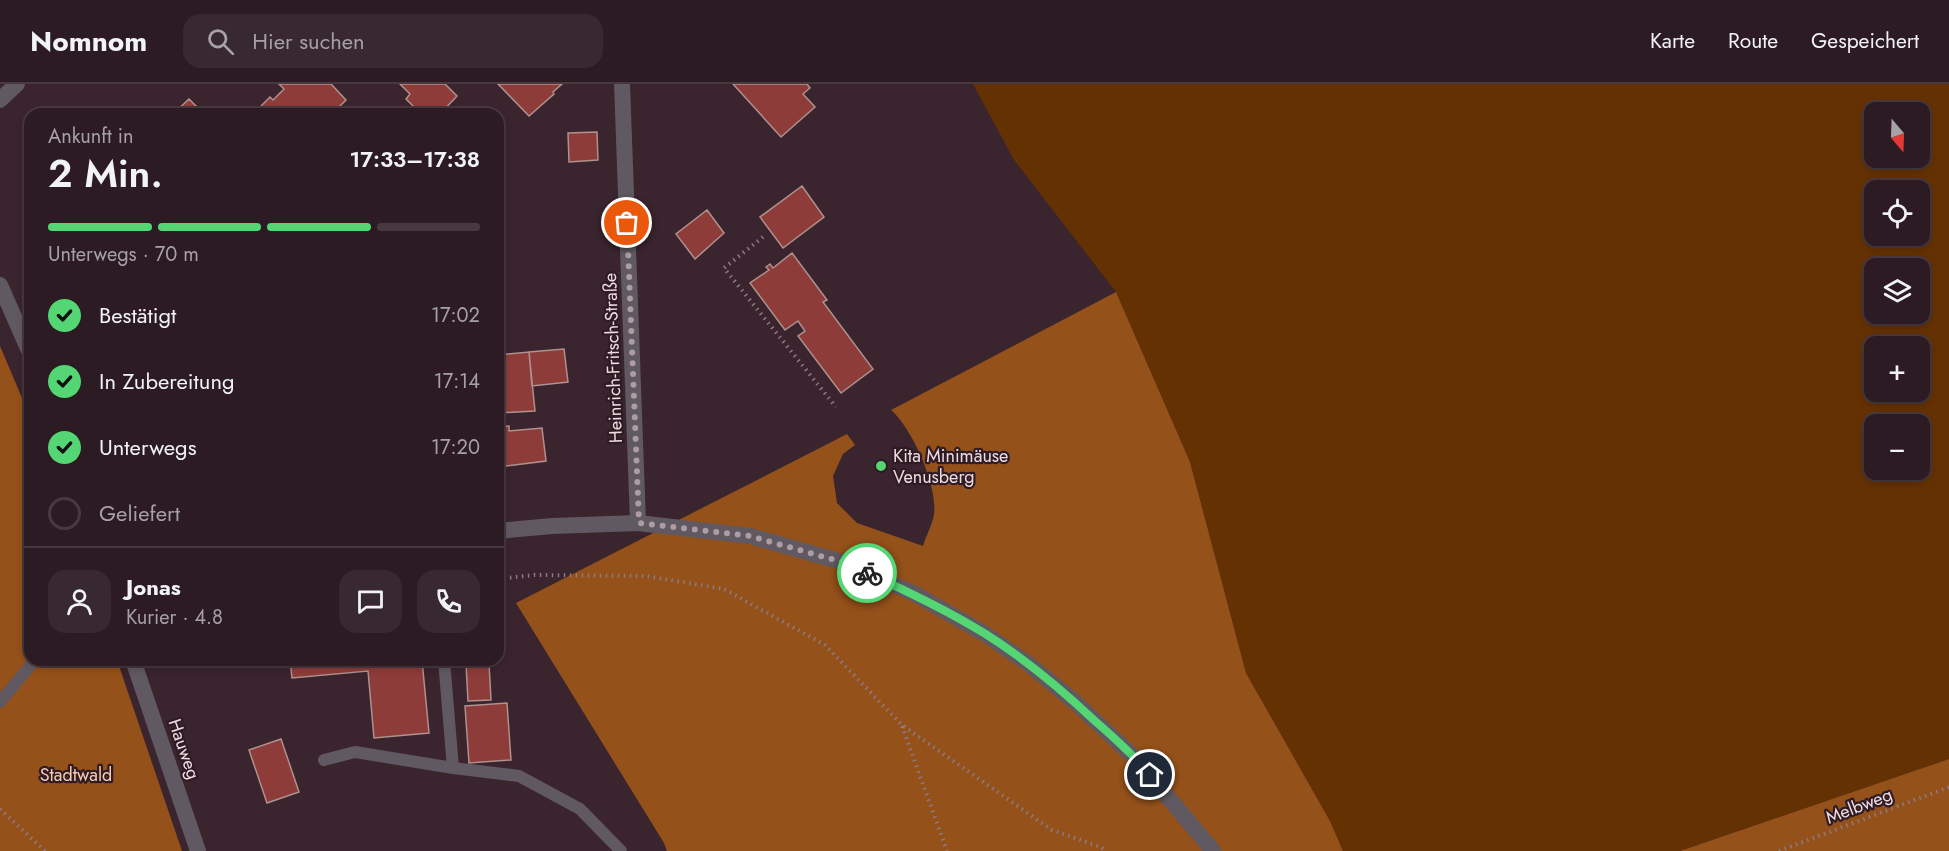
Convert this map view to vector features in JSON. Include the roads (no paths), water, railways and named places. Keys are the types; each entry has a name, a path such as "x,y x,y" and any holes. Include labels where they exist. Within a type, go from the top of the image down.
{"street":[{"path":"0,100 16,84"},
{"name":"Heinrich-Fritsch-Straße","path":"622,84 639,523"},
{"path":"0,285 24,339"},
{"path":"504,530 639,523 750,536 842,562 915,594 985,634 1030,665 1069,697 1136,759 1213,851"},
{"name":"Hauweg","path":"135,666 198,851"}],"lane":[{"path":"0,702 30,666"},
{"path":"444,666 453,768"},
{"path":"324,760 355,752 519,776 580,809 621,851"}],"place":[{"name":"Kita Minimäuse Venusberg","path":"881,466"}],"park label":[{"name":"Stadtwald","path":"76,775"}]}
